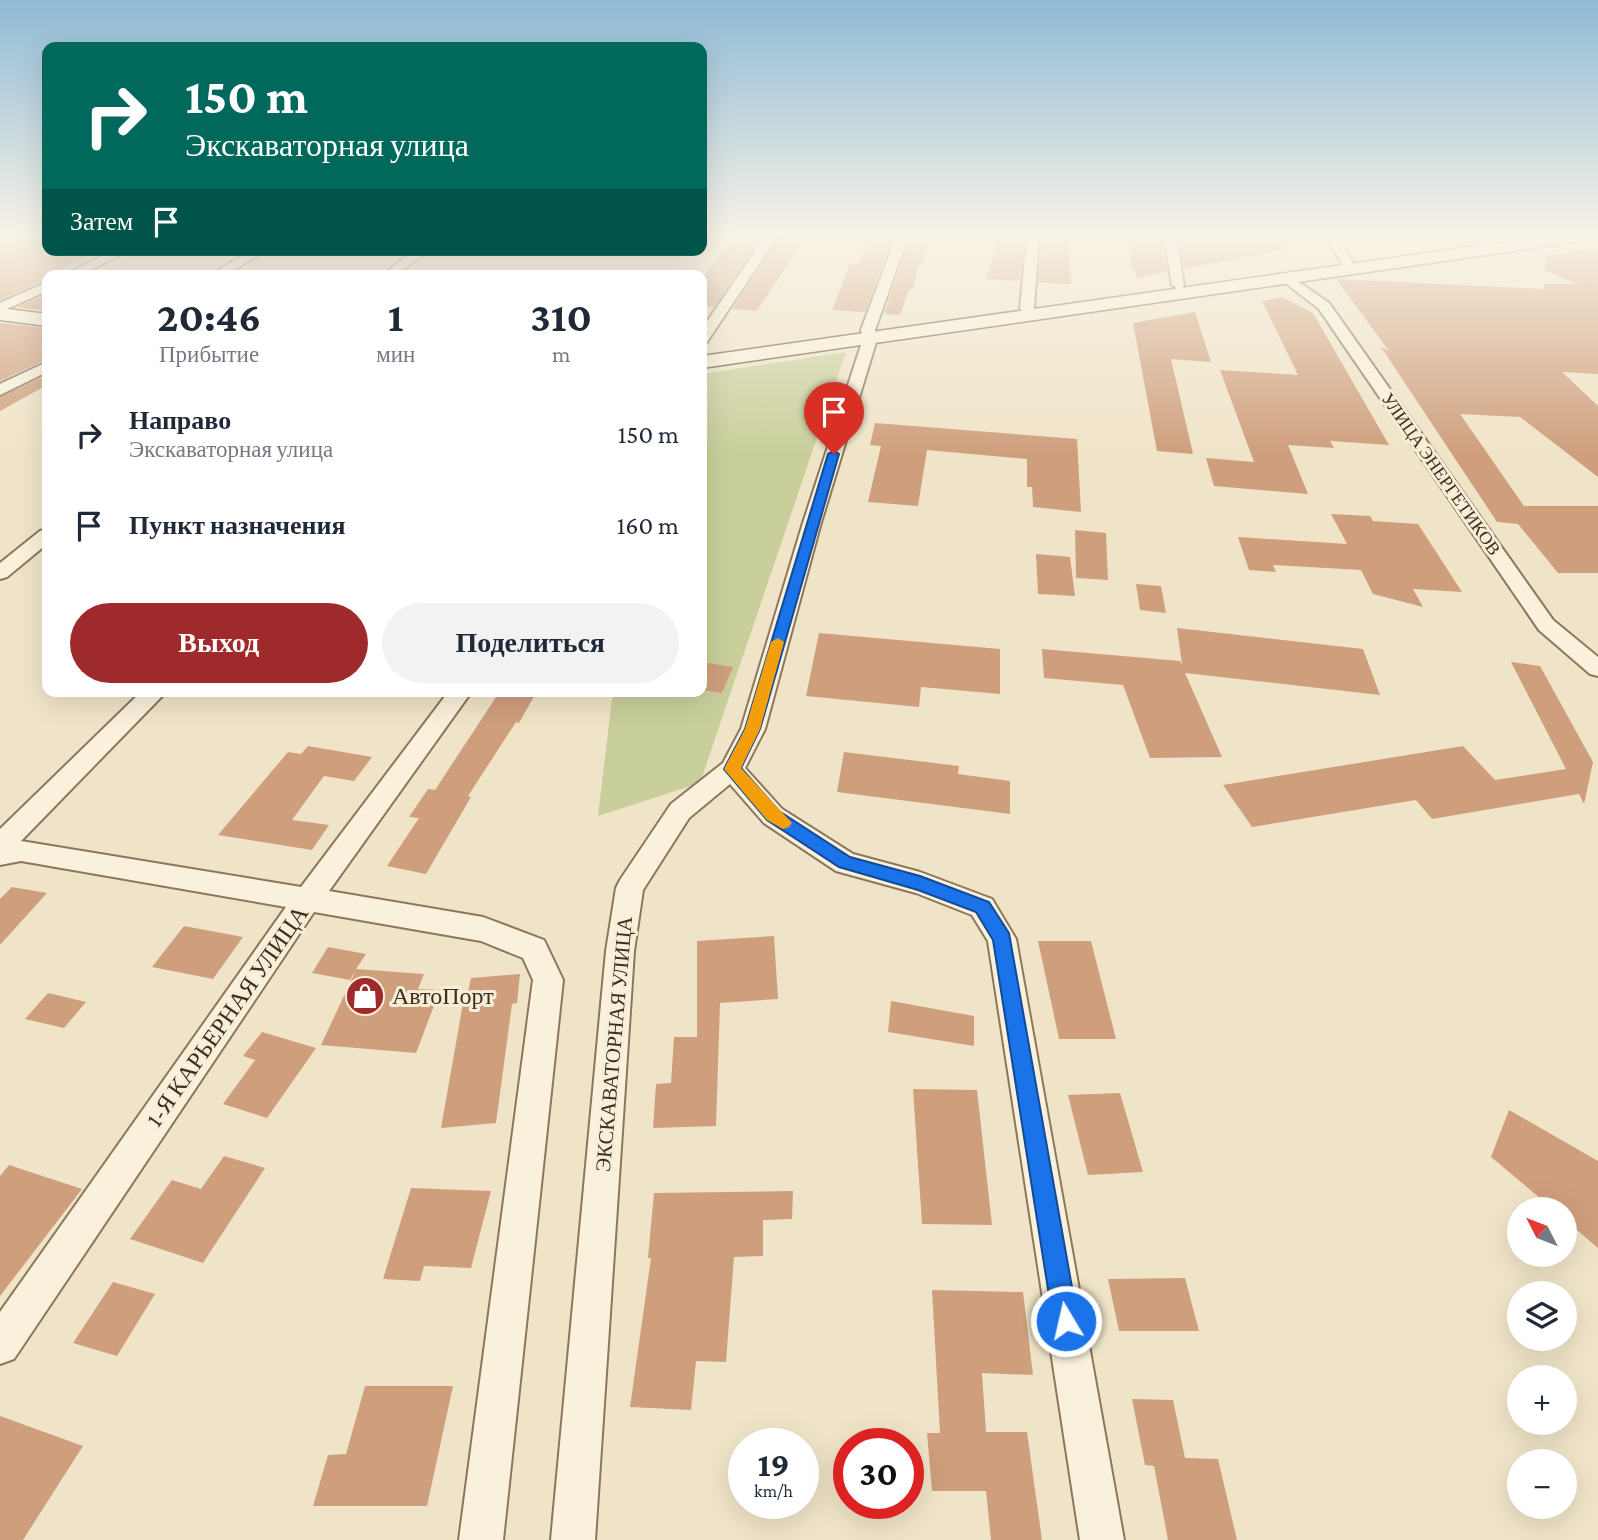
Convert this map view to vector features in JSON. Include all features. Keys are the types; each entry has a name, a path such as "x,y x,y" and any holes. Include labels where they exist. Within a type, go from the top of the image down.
{"main road":[{"path":"707,361 1080,309"},
{"path":"0,314 42,319"}],"street":[{"path":"707,332 722,309"},
{"name":"ЭКСКАВАТОРНАЯ УЛИЦА","path":"573,1540 620,951 630,888 680,811 732,769 752,729 807,539 870,340 868,330 876,309"},
{"path":"1028,309 1032,316"},
{"name":"УЛИЦА ЭНЕРГЕТИКОВ","path":"1326,309 1546,625 1598,669"},
{"path":"0,390 42,369"},
{"path":"0,573 42,539"},
{"path":"0,845 150,697"},
{"name":"1-Я КАРЬЕРНАЯ УЛИЦА","path":"0,1345 309,897 457,697"},
{"path":"732,769 773,816 845,863 920,883 982,907 1002,939 1102,1540"},
{"path":"0,854 21,851 309,897 483,929 534,949 548,980 481,1540"}],"green space":[{"path":"846,352 700,783 598,816 612,697 707,697 707,373"}],"building":[{"path":"832,309 866,309 865,312"},
{"path":"886,309 902,309 900,315 884,314"},
{"path":"1266,309 1305,309 1313,313 1389,445 1330,441 1334,448 1288,445 1308,494 1214,486 1206,458 1254,462 1220,370 1298,375"},
{"path":"1358,309 1598,309 1598,374 1562,372 1598,406 1598,477 1520,417 1460,414 1524,506 1598,506 1598,573 1558,573 1518,524 1497,522 1381,347 1389,351"},
{"path":"1195,312 1211,362 1171,359 1193,454 1157,451 1133,323"},
{"path":"0,323 42,327 42,361 0,381"},
{"path":"42,377 42,388 0,411 0,397"},
{"path":"875,423 1077,439 1081,512 1033,507 1032,487 1027,487 1027,459 927,450 918,506 868,502 881,446 870,445"},
{"path":"1331,514 1370,516 1373,521 1418,524 1462,592 1413,589 1423,607 1373,594 1361,570 1273,565 1276,572 1249,570 1238,537 1347,544"},
{"path":"1075,530 1106,533 1108,580 1076,578"},
{"path":"1036,554 1070,557 1075,596 1038,594"},
{"path":"1136,584 1161,586 1166,613 1140,610"},
{"path":"1177,628 1363,649 1380,695 1185,673 1222,757 1150,758 1123,685 1044,678 1042,649 1180,661 1182,665"},
{"path":"819,633 1000,649 1000,694 921,687 919,707 806,696"},
{"path":"1511,662 1540,666 1593,762 1584,804 1579,794 1432,819 1416,800 1252,827 1223,785 1463,746 1495,780 1566,769"},
{"path":"707,663 733,667 722,693 707,691"},
{"path":"496,697 534,697 519,723 516,722 468,796 471,797 426,874 387,866 419,818 409,817 428,789 435,790"},
{"path":"308,746 372,757 354,781 324,776 292,820 329,825 312,850 218,835 288,752 301,754"},
{"path":"844,752 959,766 958,774 1010,781 1010,814 837,792"},
{"path":"12,887 47,893 0,945 0,899"},
{"path":"184,926 243,937 213,979 152,967"},
{"path":"774,936 778,999 720,1003 716,1126 653,1128 656,1084 671,1083 674,1037 697,1037 697,941"},
{"path":"1038,941 1091,941 1116,1039 1059,1039"},
{"path":"328,947 366,954 356,969 424,974 418,989 440,990 416,1053 321,1045 356,970 350,980 312,973"},
{"path":"520,974 517,1003 512,1004 496,1123 441,1128 465,992 468,992 471,978"},
{"path":"48,993 86,1002 64,1028 25,1019"},
{"path":"891,1001 974,1016 974,1046 888,1032"},
{"path":"262,1032 316,1048 267,1118 223,1104 255,1060 243,1056"},
{"path":"913,1089 977,1090 992,1225 922,1224"},
{"path":"1120,1093 1143,1172 1088,1175 1068,1095"},
{"path":"1509,1110 1598,1161 1598,1248 1577,1230 1577,1197 1539,1197 1491,1157"},
{"path":"224,1156 265,1168 203,1263 130,1239 172,1180 201,1189"},
{"path":"9,1165 82,1189 0,1296 0,1176"},
{"path":"411,1188 491,1191 471,1268 424,1266 420,1281 383,1279"},
{"path":"793,1191 792,1219 763,1220 763,1256 734,1257 726,1362 696,1361 691,1410 630,1407 651,1258 648,1258 654,1193"},
{"path":"1185,1278 1199,1331 1119,1331 1108,1279"},
{"path":"113,1282 155,1294 117,1356 73,1343"},
{"path":"932,1290 1023,1292 1033,1375 982,1373 986,1432 1027,1432 1042,1540 991,1540 986,1491 932,1491 927,1433 940,1433"},
{"path":"365,1386 453,1386 427,1506 313,1506 328,1455 346,1454"},
{"path":"1132,1399 1173,1400 1185,1458 1218,1459 1237,1540 1168,1540 1154,1466 1145,1465"},
{"path":"0,1416 83,1446 23,1540 0,1540"}],"slow traffic":[{"path":"778,642 752,729 732,769 773,816 783,823"}],"place":[{"name":"АвтоПорт","path":"365,996"}],"route":[{"path":"834,454 752,729 732,769 773,816 845,863 920,883 982,907 1002,939 1066,1321"}]}
